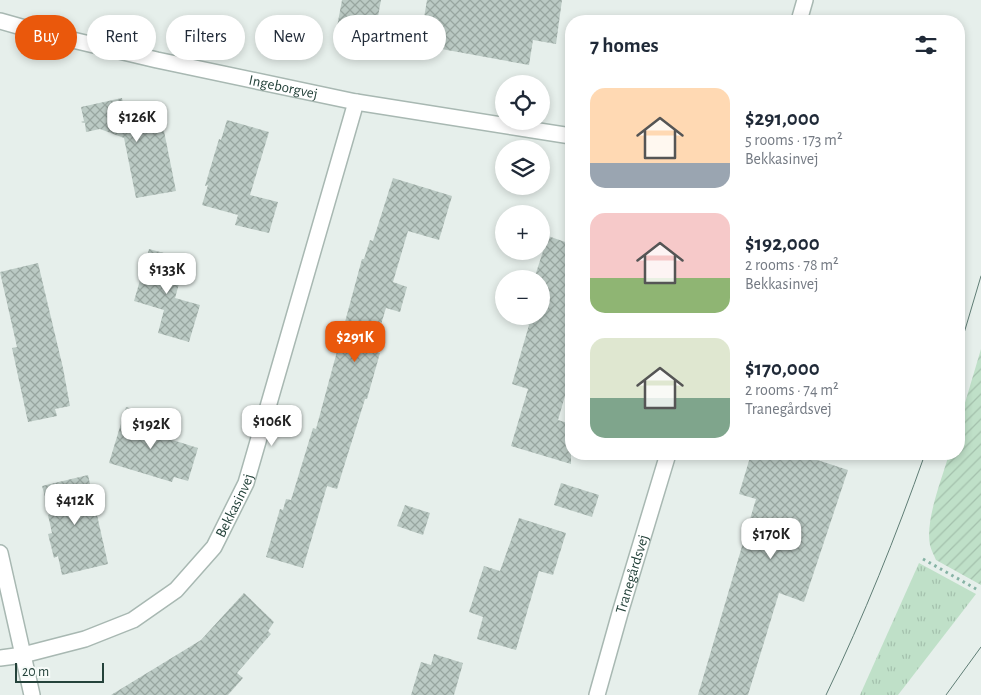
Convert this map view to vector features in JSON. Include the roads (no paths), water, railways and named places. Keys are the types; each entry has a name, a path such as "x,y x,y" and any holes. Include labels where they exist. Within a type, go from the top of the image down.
{"street":[{"path":"801,15 805,0"},
{"name":"Ingeborgvej","path":"0,21 38,32 157,60 356,102 565,135"},
{"name":"Bekkasinvej","path":"0,658 23,655 85,639 133,620 176,590 214,547 246,483 356,102"},
{"name":"Tranegårdsvej","path":"597,695 666,460"},
{"path":"0,553 32,695"}],"tram line":[{"path":"965,330 981,276"},
{"path":"826,695 879,576 923,460"},
{"path":"946,695 981,647"}]}
